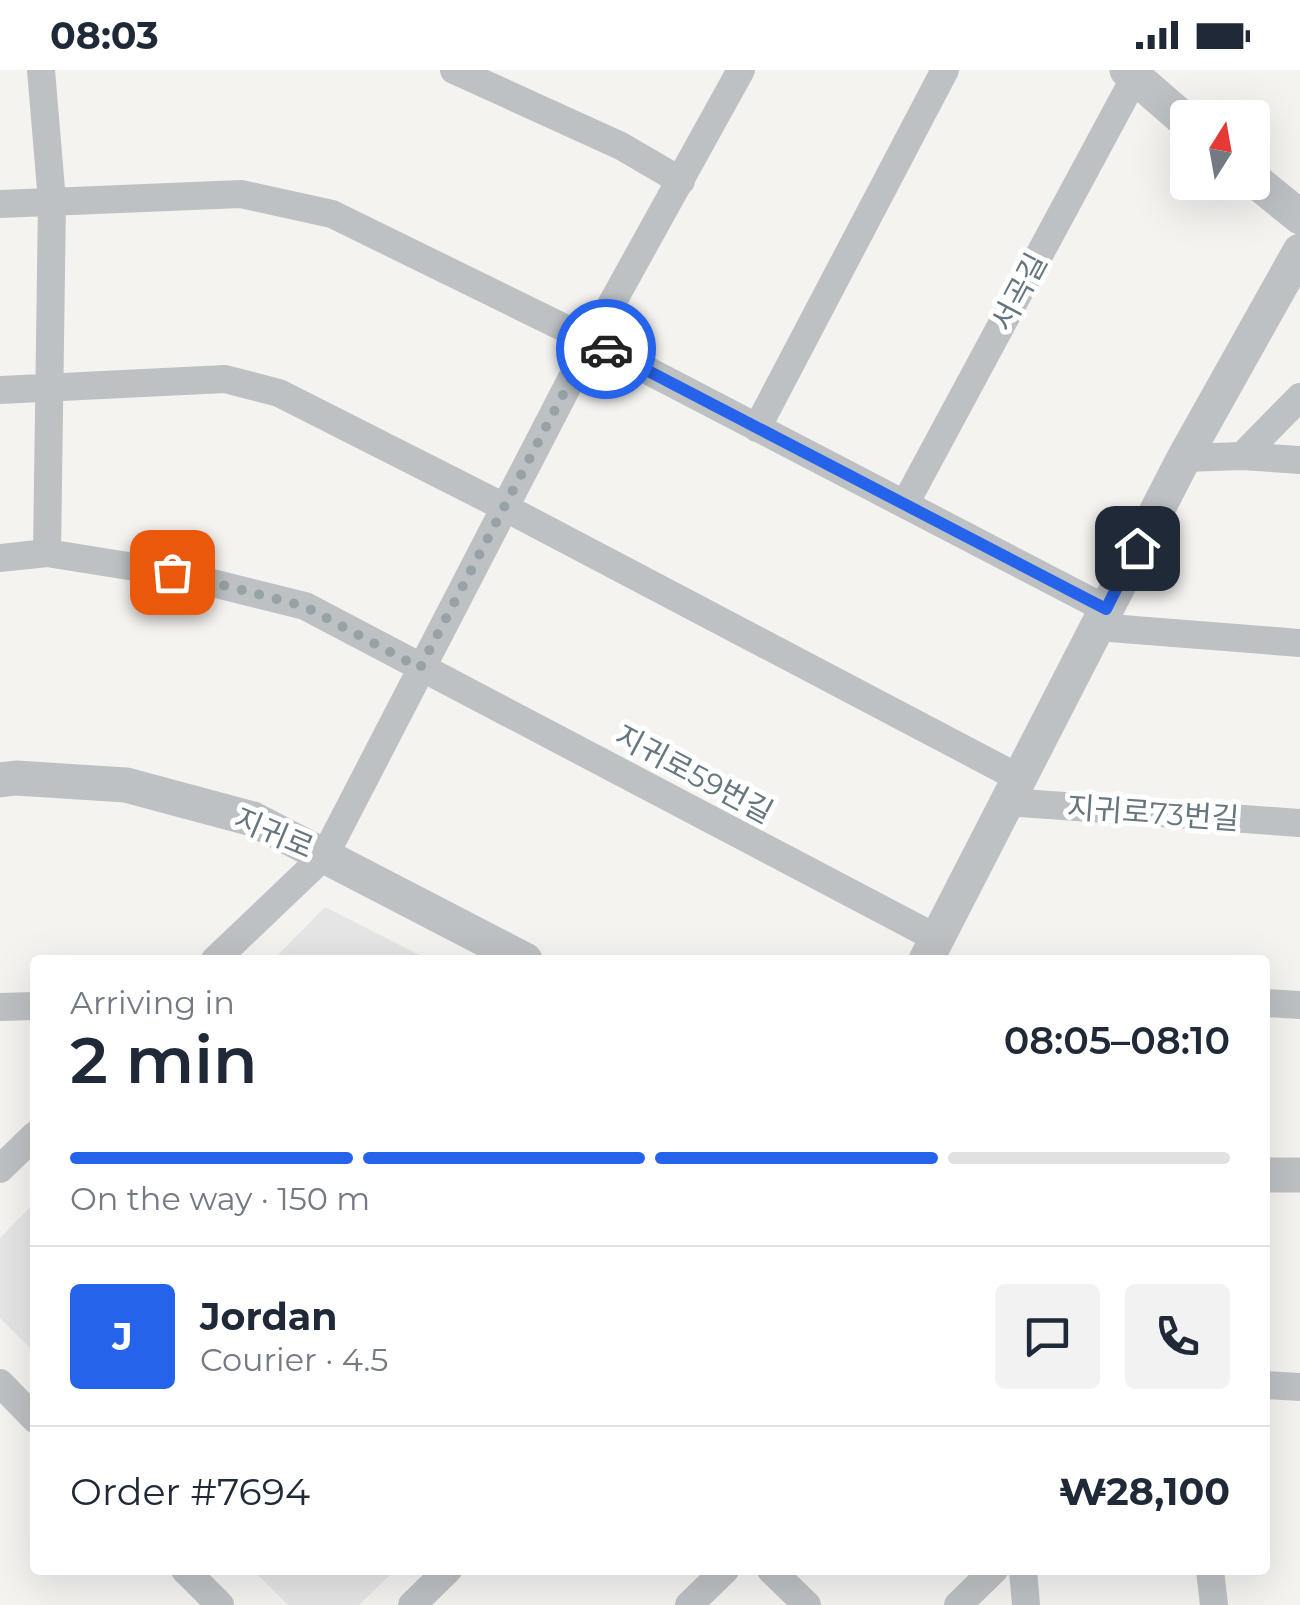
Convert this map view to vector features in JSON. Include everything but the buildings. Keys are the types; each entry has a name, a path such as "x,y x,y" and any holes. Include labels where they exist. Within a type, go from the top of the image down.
{"street":[{"path":"41,70 52,201 46,553"},
{"path":"454,70 622,146 680,180"},
{"path":"220,955 325,855 591,341 740,70"},
{"path":"757,428 946,70"},
{"name":"서곡길","path":"905,504 1131,74 1170,108"},
{"path":"1270,192 1300,216"},
{"path":"0,204 241,194 332,214 591,341 905,504 1101,618 1300,642"},
{"path":"932,950 1184,458 1300,250"},
{"path":"0,390 225,379 279,393 504,507 1013,790"},
{"path":"1242,456 1300,396"},
{"path":"1184,458 1300,460"},
{"name":"지귀로59번길","path":"0,558 46,553 172,572 304,606 932,950"},
{"name":"지귀로","path":"0,780 126,785 254,819 516,955"},
{"name":"지귀로73번길","path":"1013,790 1300,824"},
{"path":"1270,1003 1300,1006"},
{"path":"0,1008 30,1006"},
{"path":"0,1169 30,1140"},
{"path":"1270,1175 1300,1176"},
{"path":"0,1384 30,1414"},
{"path":"1270,1385 1300,1387"},
{"path":"190,1575 220,1605"},
{"path":"412,1605 443,1575"},
{"path":"689,1605 721,1575"},
{"path":"775,1575 807,1605"},
{"path":"958,1605 989,1575"},
{"path":"1023,1575 1026,1605"},
{"path":"1211,1575 1214,1605"}],"shaded area":[{"path":"325,907 419,955 278,955"},
{"path":"30,1207 30,1348 0,1318 0,1238"},
{"path":"258,1575 390,1575 359,1605 288,1605"}],"way so far":[{"path":"172,572 304,606 420,668 591,341 606,349"}],"route":[{"path":"606,349 1106,609 1137,548"}]}
